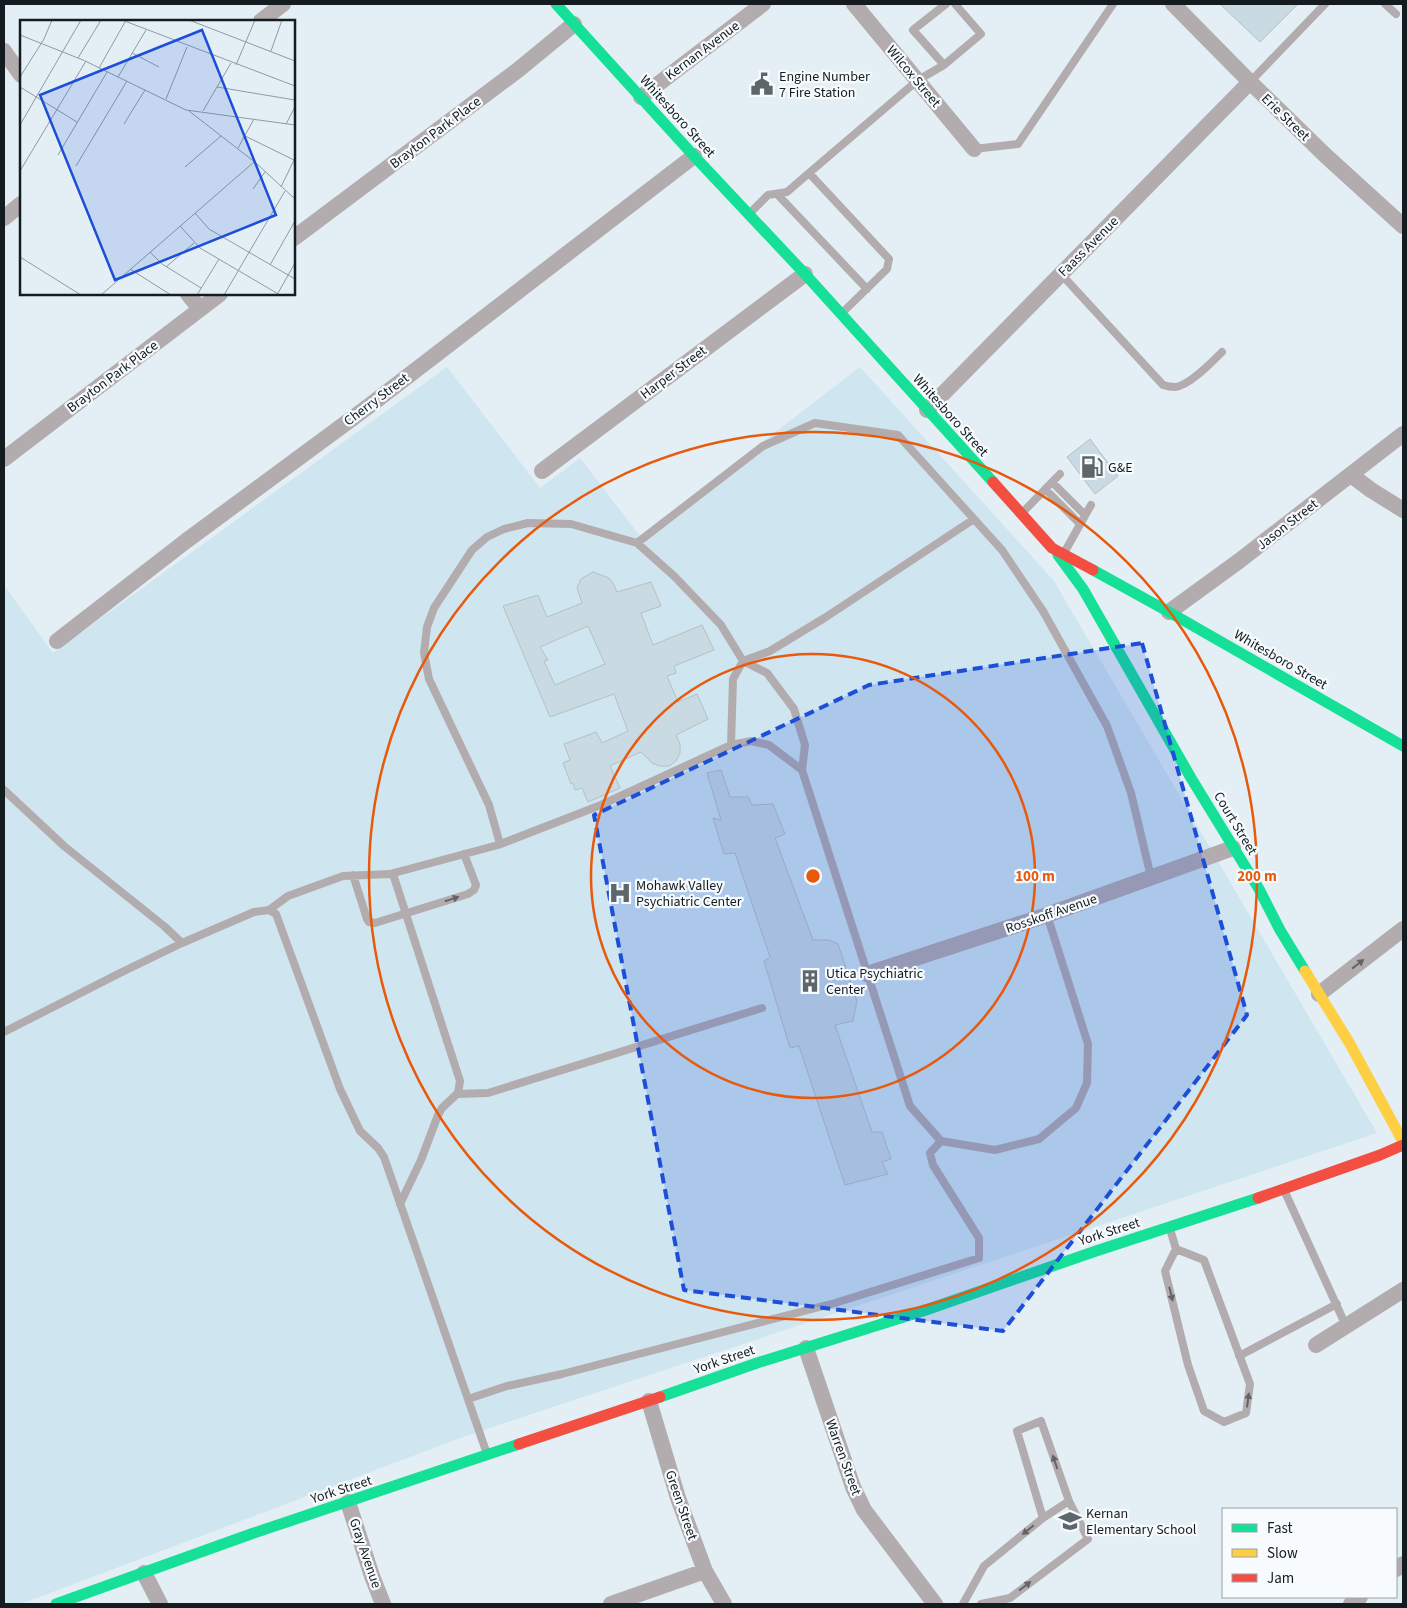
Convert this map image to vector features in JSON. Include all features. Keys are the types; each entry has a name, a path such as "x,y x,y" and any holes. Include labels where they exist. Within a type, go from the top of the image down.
{"street":[{"path":"261,20 284,4"},
{"name":"Whitesboro Street","path":"556,4 841,314 1052,548 1169,612 1403,746"},
{"name":"Kernan Avenue","path":"641,97 763,4"},
{"name":"Wilcox Street","path":"854,4 974,149"},
{"name":"Erie Street","path":"1173,4 1326,156 1403,226"},
{"name":"Brayton Park Place","path":"295,237 518,70 574,24"},
{"path":"4,51 20,74"},
{"name":"Faass Avenue","path":"927,410 1250,82"},
{"name":"Cherry Street","path":"57,641 186,541 369,406 694,156"},
{"path":"4,218 20,205"},
{"name":"Harper Street","path":"542,471 804,274"},
{"path":"189,295 200,309"},
{"name":"Brayton Park Place","path":"4,459 219,295"},
{"name":"Jason Street","path":"1169,612 1239,561 1403,434"},
{"path":"1351,475 1403,510"},
{"name":"Court Street","path":"1052,548 1083,589 1186,769 1259,890 1280,930 1350,1044 1403,1144"},
{"name":"Rosskoff Avenue","path":"867,974 1047,915 1233,848"},
{"path":"1320,994 1403,928"},
{"name":"York Street","path":"56,1604 251,1534 649,1402 757,1363 923,1311 1380,1155 1403,1144"},
{"path":"1316,1345 1403,1290"},
{"name":"Warren Street","path":"806,1348 852,1487 864,1510 936,1604"},
{"name":"Green Street","path":"649,1402 678,1498 705,1570 724,1604"},
{"name":"Gray Avenue","path":"348,1502 383,1604"},
{"path":"611,1604 705,1570"},
{"path":"144,1573 160,1604"}],"lane":[{"path":"944,66 913,30 946,4"},
{"path":"749,214 768,195 787,192 918,80 944,66 981,34 955,4"},
{"path":"974,149 1018,144 1113,4"},
{"path":"1250,82 1325,4"},
{"path":"1385,4 1396,14"},
{"path":"809,174 889,259 887,270 841,314"},
{"path":"777,194 867,289"},
{"path":"1061,274 1163,385 1175,387 1183,385 1222,352"},
{"path":"636,543 763,446 815,423 898,435 1002,550 1043,610 1107,726 1131,793 1152,877"},
{"path":"1021,514 1060,474"},
{"path":"1052,482 1085,515"},
{"path":"1045,490 1080,524"},
{"path":"1063,554 1092,505"},
{"path":"731,745 733,679 743,662 770,652 974,519"},
{"path":"500,844 489,805 429,679 424,653 427,628 434,608 472,550 487,537 504,529 528,523 571,524 636,543 674,576 721,624 743,662 767,673 794,708 805,745 802,770 910,1106 940,1141 996,1150 1039,1139 1076,1108 1087,1083 1088,1044 1047,915"},
{"path":"4,1032 182,943 254,912 269,910 288,896 343,876 393,874 500,844 601,805 731,745 751,741 768,746 802,770"},
{"path":"4,790 64,846 164,926 182,943"},
{"path":"353,875 367,919 369,922 375,923 468,894 474,890 476,885 464,854"},
{"path":"393,874 460,1081 457,1094 438,1114 421,1160 400,1204"},
{"path":"269,910 276,914 340,1089 360,1131 378,1148 384,1157 488,1456"},
{"path":"457,1094 488,1093 762,1008"},
{"path":"468,1399 507,1386 562,1374 836,1302 979,1258 979,1238 933,1165 930,1153 940,1141"},
{"path":"1283,1188 1346,1326"},
{"path":"1169,1227 1176,1249 1165,1271 1188,1365 1204,1410 1224,1422 1246,1413 1250,1384 1204,1260 1176,1249"},
{"path":"1239,1356 1337,1304"},
{"path":"981,1604 1010,1598 1088,1539 1069,1501 1041,1420 1017,1431 1043,1518"},
{"path":"963,1604 984,1566 1043,1518 1069,1501"}],"highlighted area":[{"path":"1142,643 1247,1015 1003,1331 684,1290 594,815 869,685"}],"shaded area":[{"name":"Mohawk Valley Psychiatric Center","path":"447,367 540,488 580,458 640,536 860,367 1054,581 1377,1133 463,1437 21,1604 4,1604 4,585 53,653"}],"building":[{"path":"1220,4 1298,4 1260,42"},
{"name":"G&E","path":"1090,439 1118,476 1095,494 1067,457"},
{"path":"593,572 609,578 617,592 651,582 661,606 641,613 653,645 702,625 714,650 674,666 676,673 667,676 678,702 697,694 708,719 676,735 680,744 680,753 676,761 669,766 659,766 652,763 641,752 610,766 620,788 588,802 582,788 575,790 573,783 571,784 563,763 570,760 564,744 596,732 602,743 628,731 614,694 550,717 503,606 538,595 547,617 582,603 577,588 581,579","holes":["588,626 605,664 555,685 544,661 548,660 540,647"]},
{"name":"Utica Psychiatric Center","path":"721,770 730,797 748,797 752,805 773,804 785,834 775,838 813,940 829,940 838,944 857,1001 853,1021 835,1025 872,1132 882,1132 891,1159 882,1162 888,1174 845,1185 799,1046 790,1048 764,961 770,957 735,853 724,854 713,818 721,820 707,773"}],"traffic: fast":[{"path":"556,4 694,156 805,274 993,482"},
{"path":"1058,555 1083,589 1191,778 1259,889 1280,930 1305,971"},
{"path":"1093,570 1403,746"},
{"path":"660,1397 757,1363 923,1311 1096,1251 1258,1198"},
{"path":"56,1604 251,1534 519,1444"}],"traffic: slow":[{"path":"1305,971 1350,1044 1403,1142"}],"traffic: jam":[{"path":"993,482 1052,548 1093,570"},
{"path":"1258,1198 1403,1145"},
{"path":"519,1444 660,1397"}],"place":[{"name":"Engine Number 7 Fire Station","path":"762,84"},
{"name":"G&E","path":"1092,467"},
{"name":"Mohawk Valley Psychiatric Center","path":"620,893"},
{"name":"Utica Psychiatric Center","path":"810,981"},
{"name":"Kernan Elementary School","path":"1070,1521"}]}
